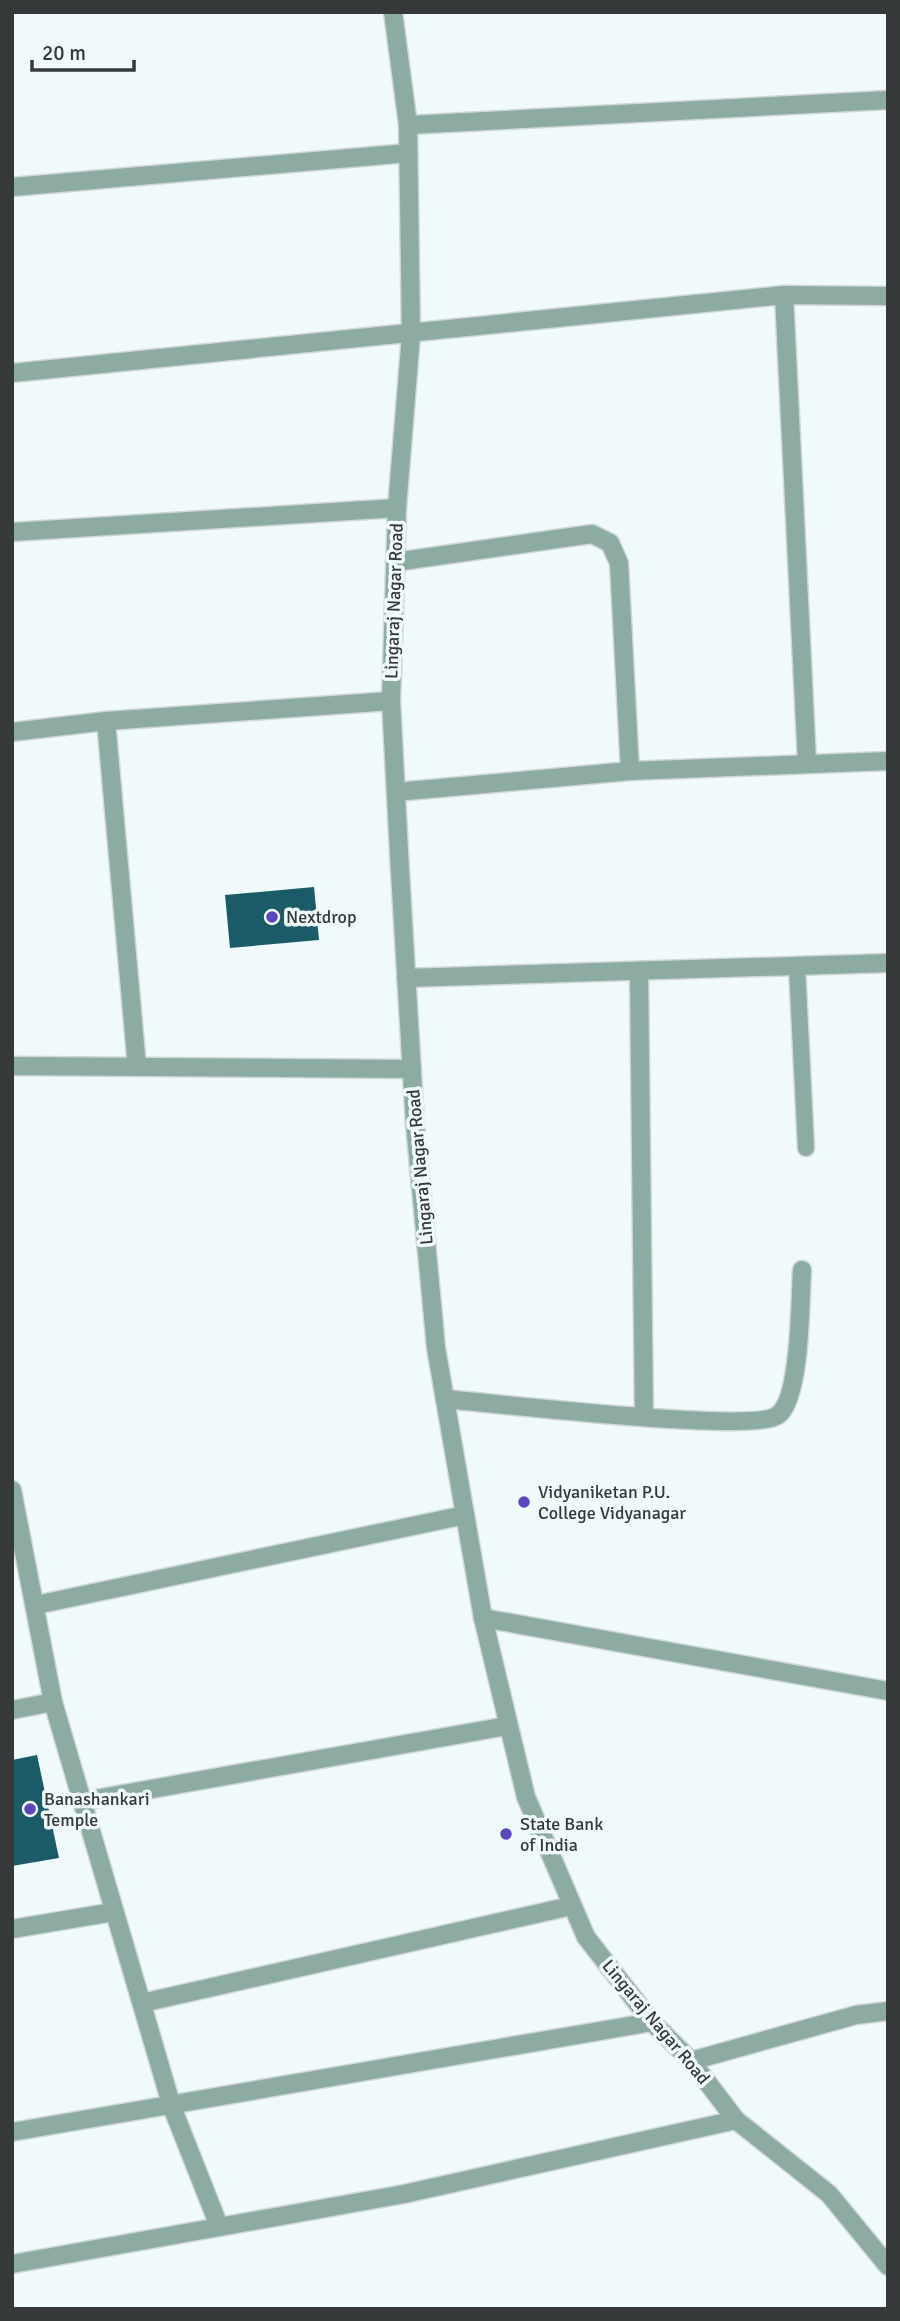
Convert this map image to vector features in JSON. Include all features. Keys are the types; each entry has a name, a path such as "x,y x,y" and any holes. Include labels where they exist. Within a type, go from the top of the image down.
{"street":[{"name":"Lingaraj Nagar Road","path":"393,12 408,125 411,335 397,508 391,701 406,978 436,1348 483,1618 526,1797 586,1937 652,2022 691,2061 736,2120 829,2194 888,2266"},
{"path":"408,125 888,100"},
{"path":"12,187 408,153"},
{"path":"784,295 807,763"},
{"path":"12,373 411,335 784,295 888,296"},
{"path":"12,533 397,508"},
{"path":"395,562 592,534 610,543 620,563 630,771"},
{"path":"12,732 106,721 391,701"},
{"path":"106,721 137,1067"},
{"path":"396,792 630,771 888,761"},
{"path":"406,978 888,964"},
{"path":"639,972 644,1417"},
{"path":"12,1066 412,1069"},
{"path":"444,1399 644,1417 755,1423 778,1416 789,1400 794,1373 802,1270"},
{"path":"12,1490 37,1605 53,1702 172,2107 219,2227"},
{"path":"37,1605 465,1516"},
{"path":"483,1618 888,1691"},
{"path":"12,1710 53,1702"},
{"path":"84,1801 507,1726"},
{"path":"142,2003 571,1906"},
{"path":"12,1929 113,1912"},
{"path":"691,2061 856,2015 888,2011"},
{"path":"12,2132 172,2107 652,2022"},
{"path":"12,2264 404,2194 736,2120"}],"lane":[{"path":"797,967 806,1148"}],"building":[{"name":"Nextdrop","path":"314,887 319,940 230,948 225,895"},
{"name":"Banashankari Temple","path":"37,1755 59,1858 12,1866 12,1760"}],"place":[{"name":"Nextdrop","path":"272,917"},
{"name":"Vidyaniketan P.U. College Vidyanagar","path":"524,1502"},
{"name":"Banashankari Temple","path":"30,1809"},
{"name":"State Bank of India","path":"506,1834"}]}
